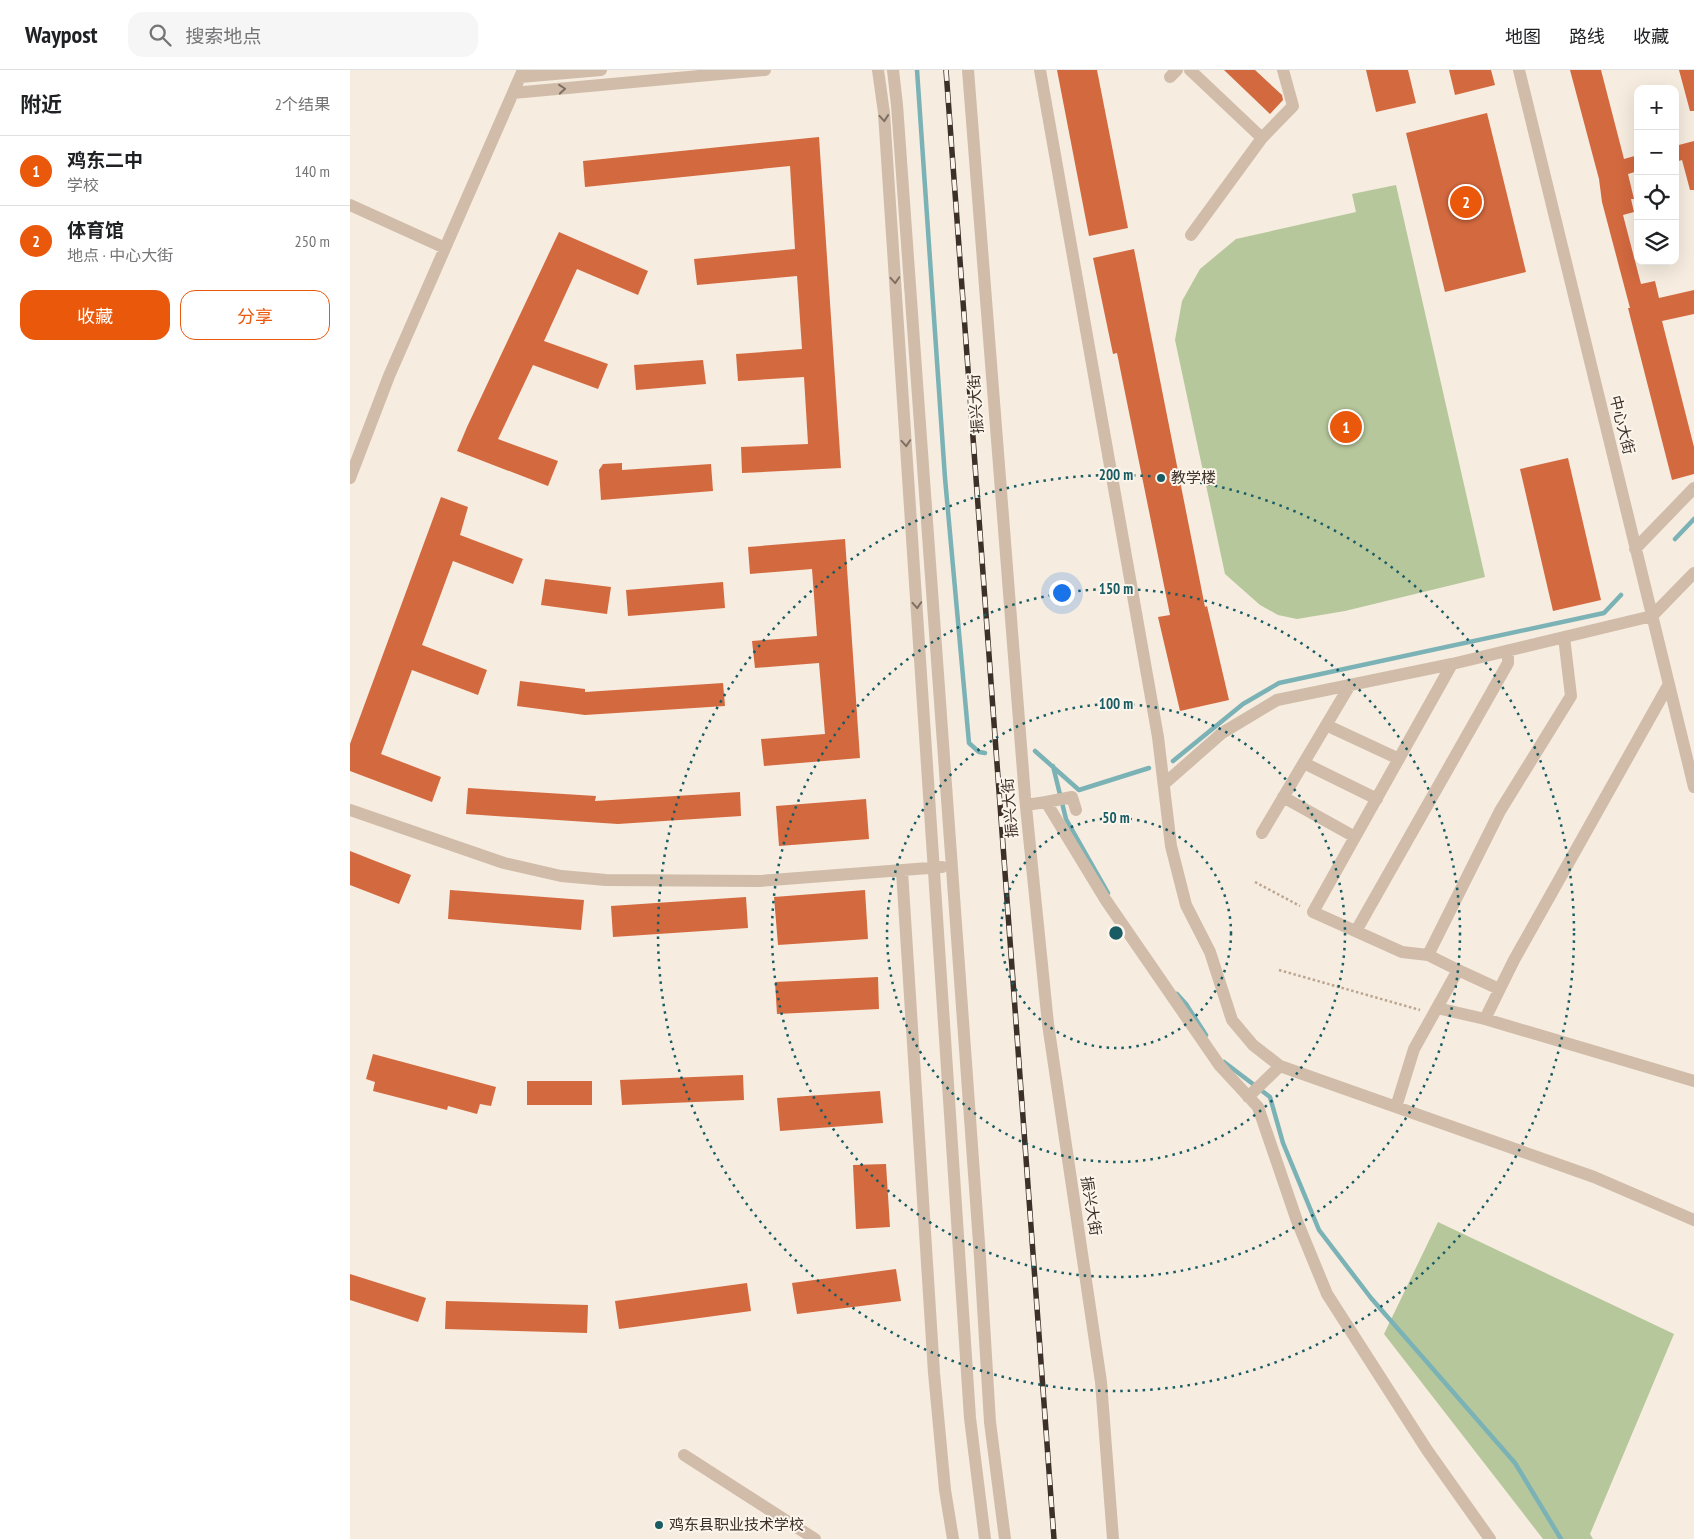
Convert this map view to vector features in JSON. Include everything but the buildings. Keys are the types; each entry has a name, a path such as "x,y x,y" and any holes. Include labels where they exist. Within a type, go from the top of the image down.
{"street":[{"path":"350,478 390,376 522,74 600,70"},
{"path":"513,93 765,70"},
{"path":"878,70 884,113 969,1408 985,1539"},
{"path":"893,70 898,114 952,866 990,1422 1005,1539"},
{"name":"振兴大街","path":"968,70 994,420 1026,805 1048,1024 1101,1382 1113,1539"},
{"path":"1040,70 1158,737 1171,846 1186,905 1210,952 1232,1020 1253,1045 1280,1066 1594,1177 1694,1220"},
{"path":"1190,70 1262,138"},
{"path":"1191,235 1262,138 1293,106 1283,70"},
{"name":"中心大街","path":"1519,70 1694,787"},
{"path":"350,205 445,248"},
{"path":"1636,549 1694,488"},
{"path":"1164,784 1222,734 1277,700 1452,664 1652,616 1694,573"},
{"path":"1428,955 1500,811 1571,696 1564,637"},
{"path":"1356,931 1508,663 1508,651"},
{"path":"1452,664 1313,912 1402,952 1428,955 1500,989"},
{"path":"1485,1019 1668,684"},
{"path":"1262,833 1350,685"},
{"path":"1326,725 1399,759"},
{"path":"1304,763 1377,799"},
{"path":"1026,805 1072,797 1076,810"},
{"path":"1283,797 1355,837"},
{"path":"1046,802 1105,899 1220,1066 1258,1107 1297,1221 1327,1294 1427,1450 1490,1539"},
{"path":"350,810 504,862 561,876 606,880 760,881 952,866"},
{"path":"902,871 934,1374 945,1490 952,1539"},
{"path":"1396,1108 1414,1049 1458,970"},
{"path":"1435,1011 1485,1019 1694,1081"},
{"path":"1248,1097 1280,1066"},
{"path":"684,1456 815,1539"}],"path":[{"path":"1255,882 1313,912"},
{"path":"1279,970 1435,1011"}],"green space":[{"path":"1396,185 1485,577 1345,611 1297,619 1278,615 1260,605 1225,574 1175,340 1182,301 1200,269 1236,239 1356,212 1352,194"},
{"path":"1438,1222 1674,1334 1590,1534 1593,1539 1543,1539 1384,1334"}],"waterway":[{"path":"917,70 945,478 969,743 979,752 985,753"},
{"path":"1675,539 1694,519"},
{"path":"1173,761 1243,704 1279,683 1604,613 1621,595"},
{"path":"1035,751 1079,790 1149,768"},
{"path":"1053,766 1066,819 1108,893"},
{"path":"1177,994 1186,1004 1206,1035"},
{"path":"1224,1062 1270,1097 1283,1143 1319,1230 1371,1298 1515,1463 1561,1539"}],"railway":[{"path":"946,70 1054,1539"}],"place":[{"name":"体育馆","path":"1466,202"},
{"name":"鸡东二中","path":"1346,427"},
{"name":"教学楼","path":"1161,478"},
{"name":"鸡东县职业技术学校","path":"659,1525"}]}
